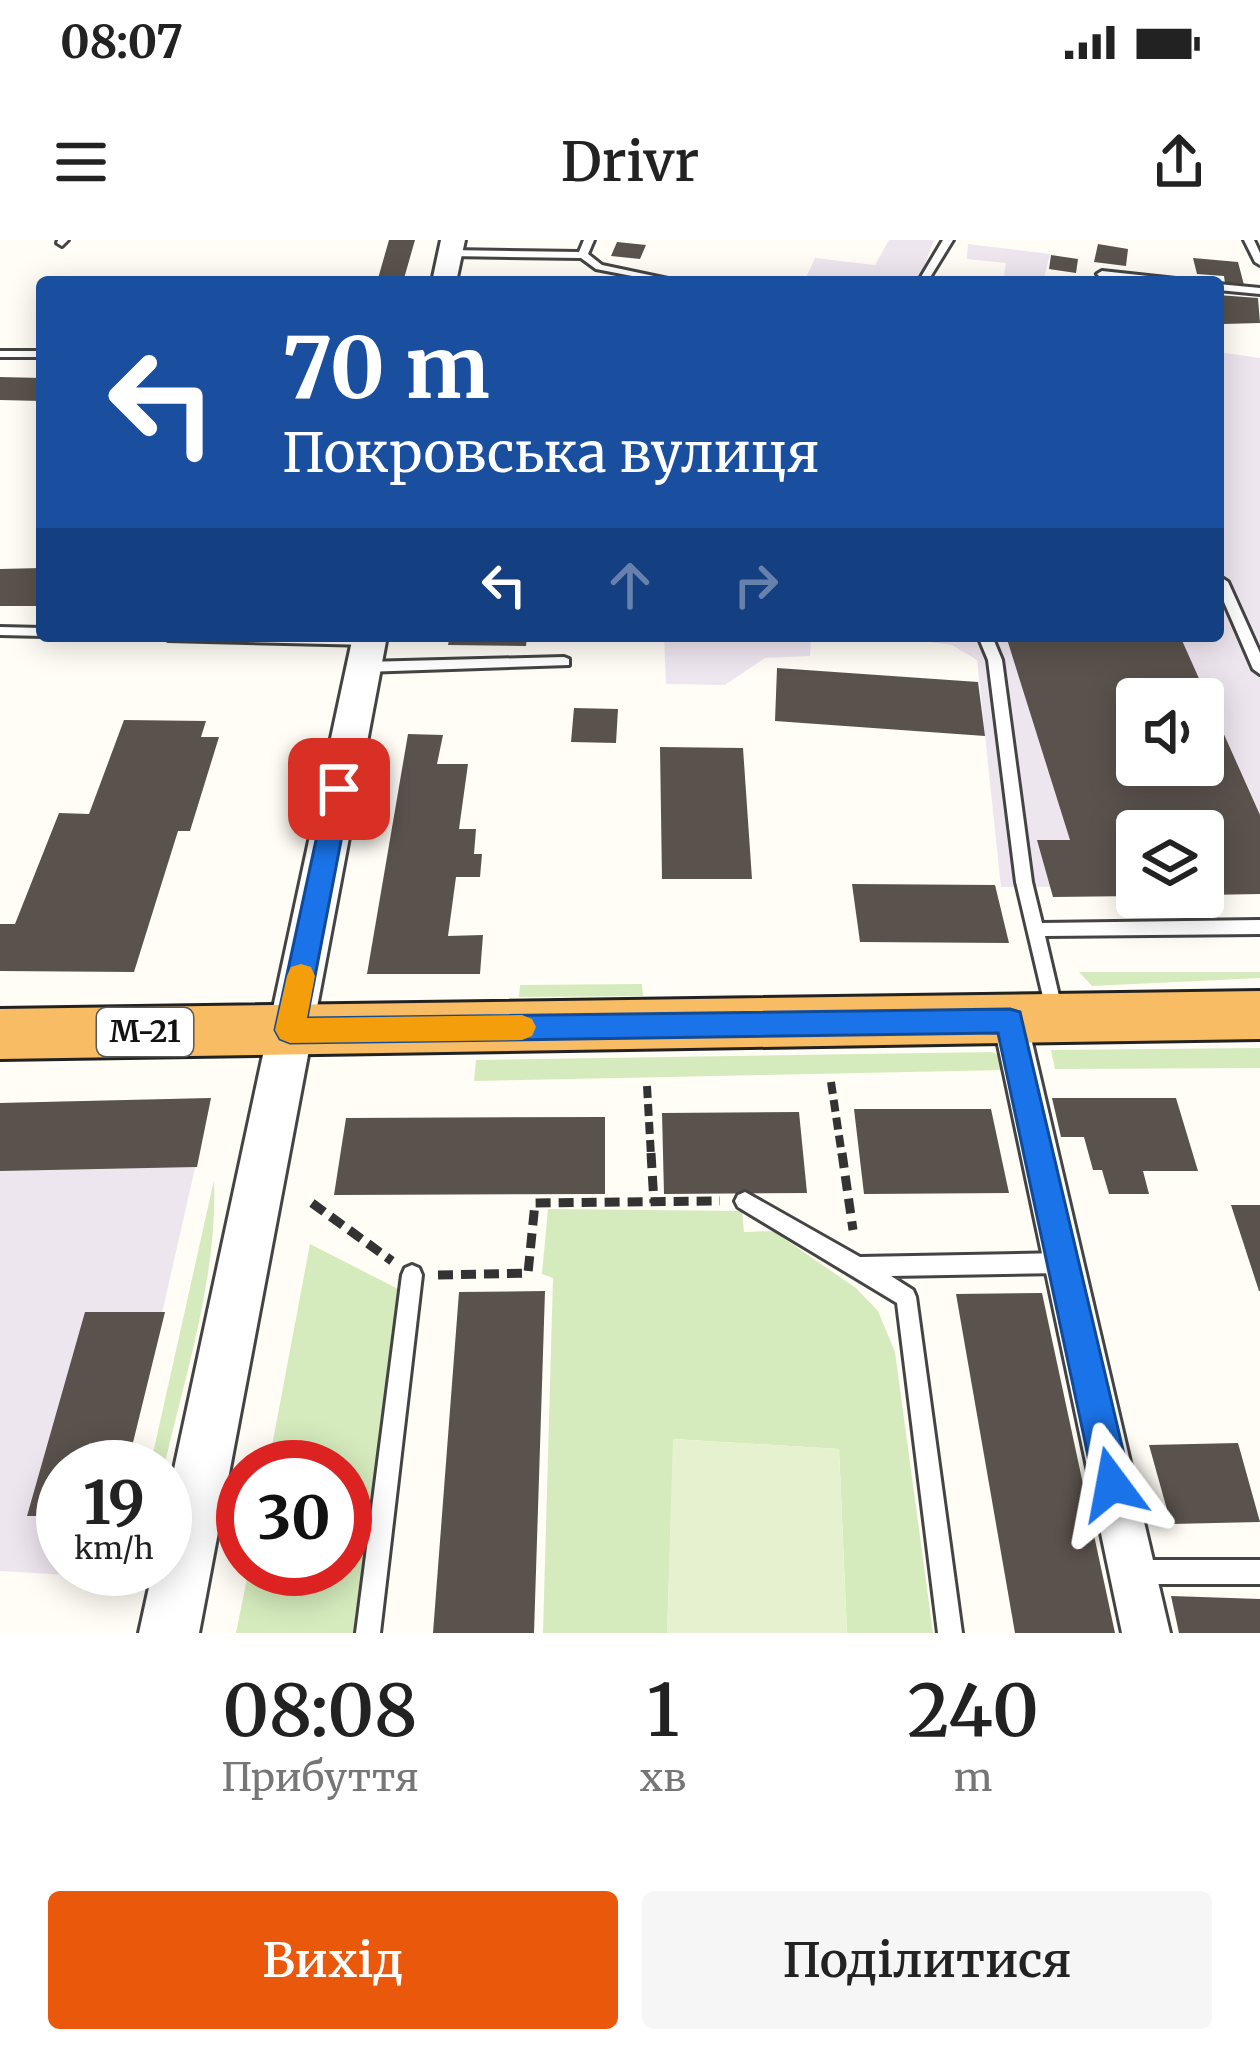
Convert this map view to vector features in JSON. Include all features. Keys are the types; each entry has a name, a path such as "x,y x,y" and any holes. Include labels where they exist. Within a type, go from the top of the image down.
{"highway":[{"name":"М-21","path":"0,1034 1260,1015"}],"street":[{"path":"169,1633 368,648"},
{"path":"1033,1020 1064,1263 1146,1633"}],"lane":[{"path":"583,255 590,240"},
{"path":"927,276 948,240"},
{"path":"1249,240 1260,262"},
{"path":"452,247 583,255 599,267 647,276"},
{"path":"1102,274 1120,276"},
{"path":"1224,287 1260,291"},
{"path":"0,354 36,354"},
{"path":"1224,586 1260,670"},
{"path":"0,631 36,632"},
{"path":"268,642 564,662"},
{"path":"988,642 995,660 1024,882 1035,930 1033,1020"},
{"path":"1035,930 1260,927"},
{"path":"745,1201 906,1297 950,1633"},
{"path":"858,1268 1064,1263"},
{"path":"368,1633 412,1275"},
{"path":"1132,1571 1260,1572"}],"path":[{"path":"831,1082 858,1268"},
{"path":"647,1086 654,1203"},
{"path":"312,1204 412,1275 528,1273 535,1203 745,1201"}],"shaded area":[{"path":"889,240 934,240 920,276 807,276 815,258 875,265"},
{"path":"968,244 1050,254 1044,276 1004,276 1006,263 967,259"},
{"path":"1224,353 1260,358 1260,885 1224,851 1224,810 1116,810 1116,886 1001,887 977,660 952,645 931,642 1224,642"},
{"path":"664,642 811,642 810,656 765,658 725,685 666,684"},
{"path":"211,1098 133,1440 36,1440 36,1573 0,1571 0,1103"}],"green space":[{"path":"1079,972 1260,972 1260,978 1092,986"},
{"path":"642,984 643,996 519,997 520,985"},
{"path":"1260,1048 1260,1068 1055,1069 1051,1050"},
{"path":"993,1052 1001,1057 1005,1070 474,1081 476,1060"},
{"path":"214,1180 211,1252 198,1325 170,1440 156,1440"},
{"path":"548,1209 742,1211 744,1232 773,1231 856,1288 878,1311 895,1352 933,1633 847,1633 839,1449 674,1439 667,1633 543,1633 553,1278 542,1274"},
{"path":"310,1244 402,1291 372,1519 372,1440 273,1440"},
{"path":"673,1439 839,1449 847,1633 667,1633"},
{"path":"244,1596 362,1596 357,1633 236,1633"}],"building":[{"path":"389,240 415,240 405,276 379,276"},
{"path":"617,242 646,245 640,259 611,256"},
{"path":"1098,244 1128,249 1126,266 1094,262"},
{"path":"1051,255 1078,259 1076,273 1049,269"},
{"path":"1193,258 1238,262 1244,285 1225,283 1224,276 1197,274"},
{"path":"1224,295 1258,298 1260,323 1224,324"},
{"path":"0,377 36,378 36,401 0,400"},
{"path":"36,568 36,606 0,606 0,569"},
{"path":"449,642 526,642 526,646"},
{"path":"1008,642 1183,642 1199,678 1116,678 1116,786 1224,786 1224,734 1260,815 1260,894 1224,895 1224,810 1116,810 1116,896 1053,897 1037,840 1070,840"},
{"path":"777,668 978,682 985,736 775,721"},
{"path":"574,708 618,709 616,743 571,742"},
{"path":"124,720 206,721 201,737 219,737 190,831 178,831 134,972 0,971 0,924 15,924 59,813 89,814"},
{"path":"408,734 443,735 437,764 468,764 459,829 476,829 474,854 482,854 480,877 456,877 448,936 483,935 480,974 367,974"},
{"path":"660,747 743,748 752,879 662,879"},
{"path":"852,884 995,885 1009,943 860,942"},
{"path":"211,1098 197,1167 0,1171 0,1103"},
{"path":"1052,1098 1176,1098 1198,1171 1143,1171 1149,1194 1109,1194 1102,1170 1093,1170 1084,1137 1061,1137"},
{"path":"854,1109 991,1109 1009,1193 864,1194"},
{"path":"799,1112 807,1193 664,1194 662,1113"},
{"path":"605,1117 605,1194 334,1195 346,1118"},
{"path":"1231,1205 1260,1205 1260,1291 1259,1291"},
{"path":"545,1291 534,1633 433,1633 459,1292"},
{"path":"1042,1293 1115,1633 1015,1633 956,1294"},
{"path":"85,1312 165,1312 134,1440 49,1440"},
{"path":"1238,1443 1260,1522 1171,1524 1149,1445"},
{"path":"36,1484 36,1516 27,1516"},
{"path":"1171,1596 1260,1599 1260,1633 1179,1633"}],"slow traffic":[{"path":"301,976 290,1030 522,1027"}],"route":[{"path":"339,789 290,1030 1010,1021 1112,1484"}]}
